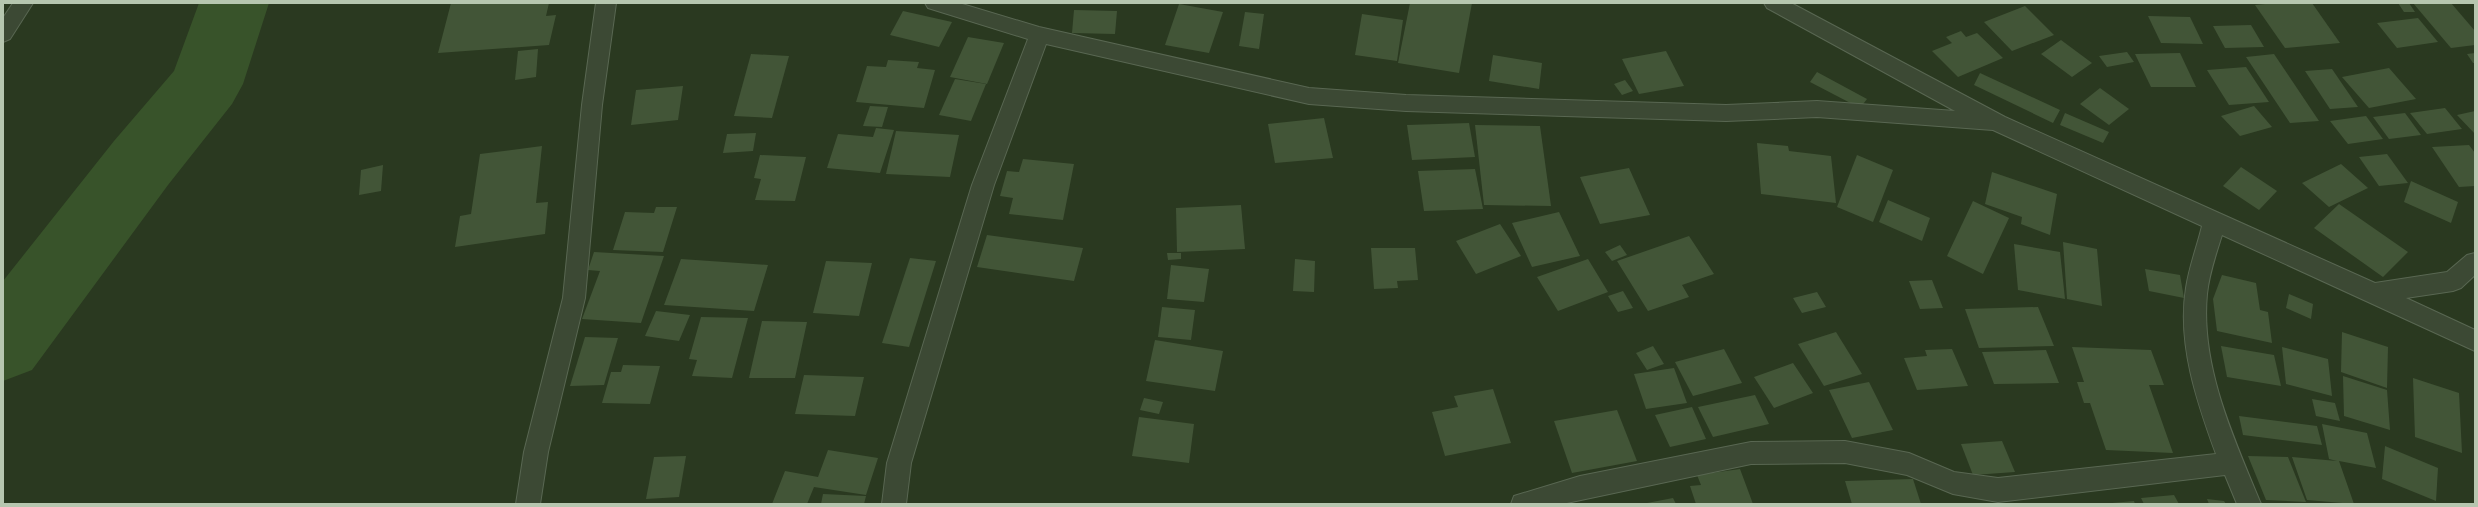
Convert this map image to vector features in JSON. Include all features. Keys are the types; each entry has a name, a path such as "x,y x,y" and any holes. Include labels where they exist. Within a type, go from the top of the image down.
{"street":[{"path":"3,34 23,3"},
{"path":"528,504 529,486 541,429 566,340 574,296 595,68 606,3"},
{"path":"935,3 1039,35 1309,96 1406,103 1726,113 1817,109 1997,122"},
{"path":"1774,3 1997,122 2214,222 2375,293 2475,341"},
{"path":"894,504 899,463 983,185 1039,35"},
{"path":"2214,222 2196,295 2194,324 2201,368 2232,463 2249,504"},
{"path":"2375,293 2453,281 2475,262"},
{"path":"1523,504 1580,487 1751,453 1845,452 1909,464 1953,483 1998,490 2232,463"}],"building":[{"path":"451,3 549,3 546,16 556,15 549,45 438,53"},
{"path":"1410,3 1472,3 1459,73 1398,63"},
{"path":"2275,3 2312,3 2340,43 2285,48 2255,5"},
{"path":"2398,3 2409,3 2415,12 2404,12"},
{"path":"2413,3 2451,3 2475,31 2475,45 2451,48"},
{"path":"1179,4 1223,12 1209,53 1165,45"},
{"path":"2025,6 2054,35 2012,51 1984,22"},
{"path":"1074,10 1117,11 1115,34 1072,33"},
{"path":"903,11 952,22 939,47 890,35"},
{"path":"1245,12 1264,14 1259,49 1239,46"},
{"path":"1362,14 1403,20 1397,61 1355,55"},
{"path":"2148,16 2190,17 2203,44 2161,43"},
{"path":"2418,18 2438,42 2397,48 2377,23"},
{"path":"2251,25 2264,47 2225,48 2213,26"},
{"path":"1961,31 1966,37 1977,33 2003,58 1958,77 1932,51 1952,43 1946,37"},
{"path":"968,37 1004,43 987,84 950,77"},
{"path":"2061,40 2092,63 2072,77 2041,54"},
{"path":"538,49 536,77 515,80 518,51"},
{"path":"1666,51 1684,86 1639,94 1622,59"},
{"path":"2127,52 2134,62 2107,67 2099,56"},
{"path":"2180,53 2196,87 2151,87 2135,54"},
{"path":"2475,53 2475,63 2473,63 2467,54"},
{"path":"751,54 789,56 772,118 734,116"},
{"path":"2274,54 2319,121 2290,123 2246,57"},
{"path":"1493,55 1542,63 1539,89 1489,81"},
{"path":"888,60 919,62 917,68 935,70 924,108 856,102 867,66 886,67"},
{"path":"2246,67 2269,102 2229,105 2207,70"},
{"path":"2389,68 2416,99 2369,108 2342,77"},
{"path":"2332,69 2358,107 2330,109 2305,71"},
{"path":"1817,72 1867,99 1860,108 1810,82"},
{"path":"1980,73 2060,110 2053,123 1974,85"},
{"path":"955,79 986,84 971,121 939,115"},
{"path":"1625,80 1633,91 1622,95 1614,84"},
{"path":"683,86 678,120 631,125 636,90"},
{"path":"2100,88 2129,109 2109,125 2080,104"},
{"path":"870,106 888,107 882,127 863,126"},
{"path":"2254,106 2272,127 2240,136 2221,116"},
{"path":"2445,108 2462,129 2427,134 2410,113"},
{"path":"2475,111 2475,134 2457,115"},
{"path":"2065,113 2109,132 2103,143 2060,125"},
{"path":"2405,113 2421,135 2389,139 2373,117"},
{"path":"2366,116 2383,139 2348,144 2330,121"},
{"path":"1324,118 1333,158 1275,163 1268,124"},
{"path":"1469,123 1475,157 1412,160 1407,125"},
{"path":"1475,125 1540,126 1551,206 1484,205"},
{"path":"876,128 894,130 880,173 827,168 838,134 873,137"},
{"path":"896,131 959,135 950,177 886,174"},
{"path":"756,133 753,151 723,153 727,134"},
{"path":"1757,143 1788,146 1789,151 1831,156 1836,203 1761,194"},
{"path":"2469,145 2475,153 2475,186 2459,187 2432,147"},
{"path":"542,146 536,203 548,202 545,234 455,247 460,216 471,214 480,154"},
{"path":"2387,154 2408,183 2379,186 2359,157"},
{"path":"760,155 806,157 795,201 755,200 761,179 754,178"},
{"path":"1857,155 1893,170 1873,222 1837,207"},
{"path":"1023,159 1074,164 1063,220 1009,214 1013,198 1000,196 1007,171 1019,172"},
{"path":"2341,164 2368,188 2329,207 2302,183"},
{"path":"383,165 381,191 359,195 361,170"},
{"path":"2241,167 2277,191 2259,210 2223,186"},
{"path":"1629,168 1650,215 1600,224 1580,177"},
{"path":"1475,169 1483,209 1424,211 1418,171"},
{"path":"1992,172 2057,194 2050,235 2021,224 2022,217 1985,204"},
{"path":"2411,181 2458,202 2451,223 2404,202"},
{"path":"1888,200 1930,218 1922,241 1879,222"},
{"path":"1973,201 2009,218 1983,274 1947,256"},
{"path":"2339,204 2408,252 2383,277 2314,228"},
{"path":"1241,205 1245,249 1177,252 1176,208"},
{"path":"656,207 677,207 663,252 613,250 625,212 654,213"},
{"path":"1559,212 1580,256 1532,267 1512,223"},
{"path":"1500,224 1521,256 1476,274 1456,241"},
{"path":"987,235 1083,248 1074,281 977,267"},
{"path":"1689,236 1714,274 1682,285 1689,297 1648,311 1617,261"},
{"path":"2063,242 2097,249 2102,306 2067,299"},
{"path":"2014,244 2060,252 2065,299 2018,290"},
{"path":"1620,245 1627,255 1612,261 1605,252"},
{"path":"1371,248 1415,248 1418,280 1397,281 1398,288 1374,289"},
{"path":"594,252 664,256 641,323 582,319 600,271 588,270"},
{"path":"1167,253 1181,253 1181,259 1168,260"},
{"path":"910,258 936,261 909,347 882,343"},
{"path":"681,259 768,265 754,311 664,305"},
{"path":"1295,259 1315,261 1314,292 1293,291"},
{"path":"1588,259 1608,292 1558,311 1537,277"},
{"path":"826,261 872,263 859,316 813,313"},
{"path":"1171,265 1209,269 1204,302 1167,299"},
{"path":"2145,269 2180,275 2184,298 2149,291"},
{"path":"2222,275 2256,283 2260,310 2268,312 2272,343 2217,331 2213,299"},
{"path":"1932,280 1943,308 1920,309 1909,281"},
{"path":"1623,291 1633,308 1618,312 1608,296"},
{"path":"1817,292 1826,307 1802,313 1793,298"},
{"path":"2289,294 2313,304 2311,319 2286,308"},
{"path":"1162,307 1195,310 1191,340 1158,337"},
{"path":"2038,307 2054,346 1979,348 1965,309"},
{"path":"656,311 690,315 679,341 645,336"},
{"path":"701,317 748,318 732,378 692,376 697,360 689,359"},
{"path":"762,321 807,322 795,378 749,378"},
{"path":"1836,332 1862,374 1824,386 1798,344"},
{"path":"2342,332 2388,347 2387,388 2341,372"},
{"path":"585,337 618,338 604,385 570,386"},
{"path":"1155,340 1223,351 1215,391 1146,381"},
{"path":"1653,346 1664,364 1647,370 1636,353"},
{"path":"2221,346 2274,355 2281,386 2227,377"},
{"path":"2072,347 2151,350 2164,385 2149,385 2173,453 2106,450 2090,403 2084,403 2077,382 2084,382"},
{"path":"2282,347 2328,359 2332,396 2286,384"},
{"path":"1724,349 1742,383 1693,396 1675,362"},
{"path":"1952,349 1968,386 1917,390 1904,358 1927,356 1925,350"},
{"path":"2046,350 2059,383 1994,384 1982,352"},
{"path":"1793,363 1813,393 1774,408 1754,377"},
{"path":"623,365 660,366 650,404 602,403 611,372 621,372"},
{"path":"1674,368 1687,403 1646,409 1634,374"},
{"path":"804,375 864,377 855,416 795,414"},
{"path":"2343,376 2387,390 2390,430 2344,416"},
{"path":"2413,378 2459,393 2462,453 2415,437"},
{"path":"1869,382 1893,430 1852,438 1829,390"},
{"path":"1493,389 1511,443 1445,456 1432,412 1458,407 1454,396"},
{"path":"1755,395 1769,424 1713,437 1698,407"},
{"path":"1144,398 1163,402 1159,414 1140,410"},
{"path":"2312,399 2335,403 2340,421 2316,416"},
{"path":"1692,407 1706,439 1670,447 1655,415"},
{"path":"1617,410 1637,461 1572,473 1554,421"},
{"path":"2239,416 2317,426 2322,445 2243,435"},
{"path":"1139,417 1194,424 1189,463 1132,456"},
{"path":"2322,424 2367,433 2376,468 2339,461 2354,504 2307,500 2292,457 2337,461 2329,459"},
{"path":"2002,441 2015,472 1973,475 1961,444"},
{"path":"2385,446 2438,468 2436,501 2382,479"},
{"path":"828,450 878,458 866,495 814,487 807,504 772,504 785,471 818,477"},
{"path":"686,456 679,497 646,499 654,457"},
{"path":"2248,456 2288,457 2306,502 2266,500"},
{"path":"1740,469 1753,504 1696,504 1690,486 1701,485 1697,475"},
{"path":"1913,479 1921,504 1852,504 1845,481"},
{"path":"823,494 866,496 864,504 821,504"},
{"path":"2174,495 2179,504 2144,504 2141,498"},
{"path":"1673,498 1676,504 1647,504 1647,503"},
{"path":"2207,499 2224,501 2226,504 2209,504"},
{"path":"2134,501 2135,504 2112,504 2112,503"}],"waterway":[{"path":"3,344 141,163 206,84 234,3"}]}
